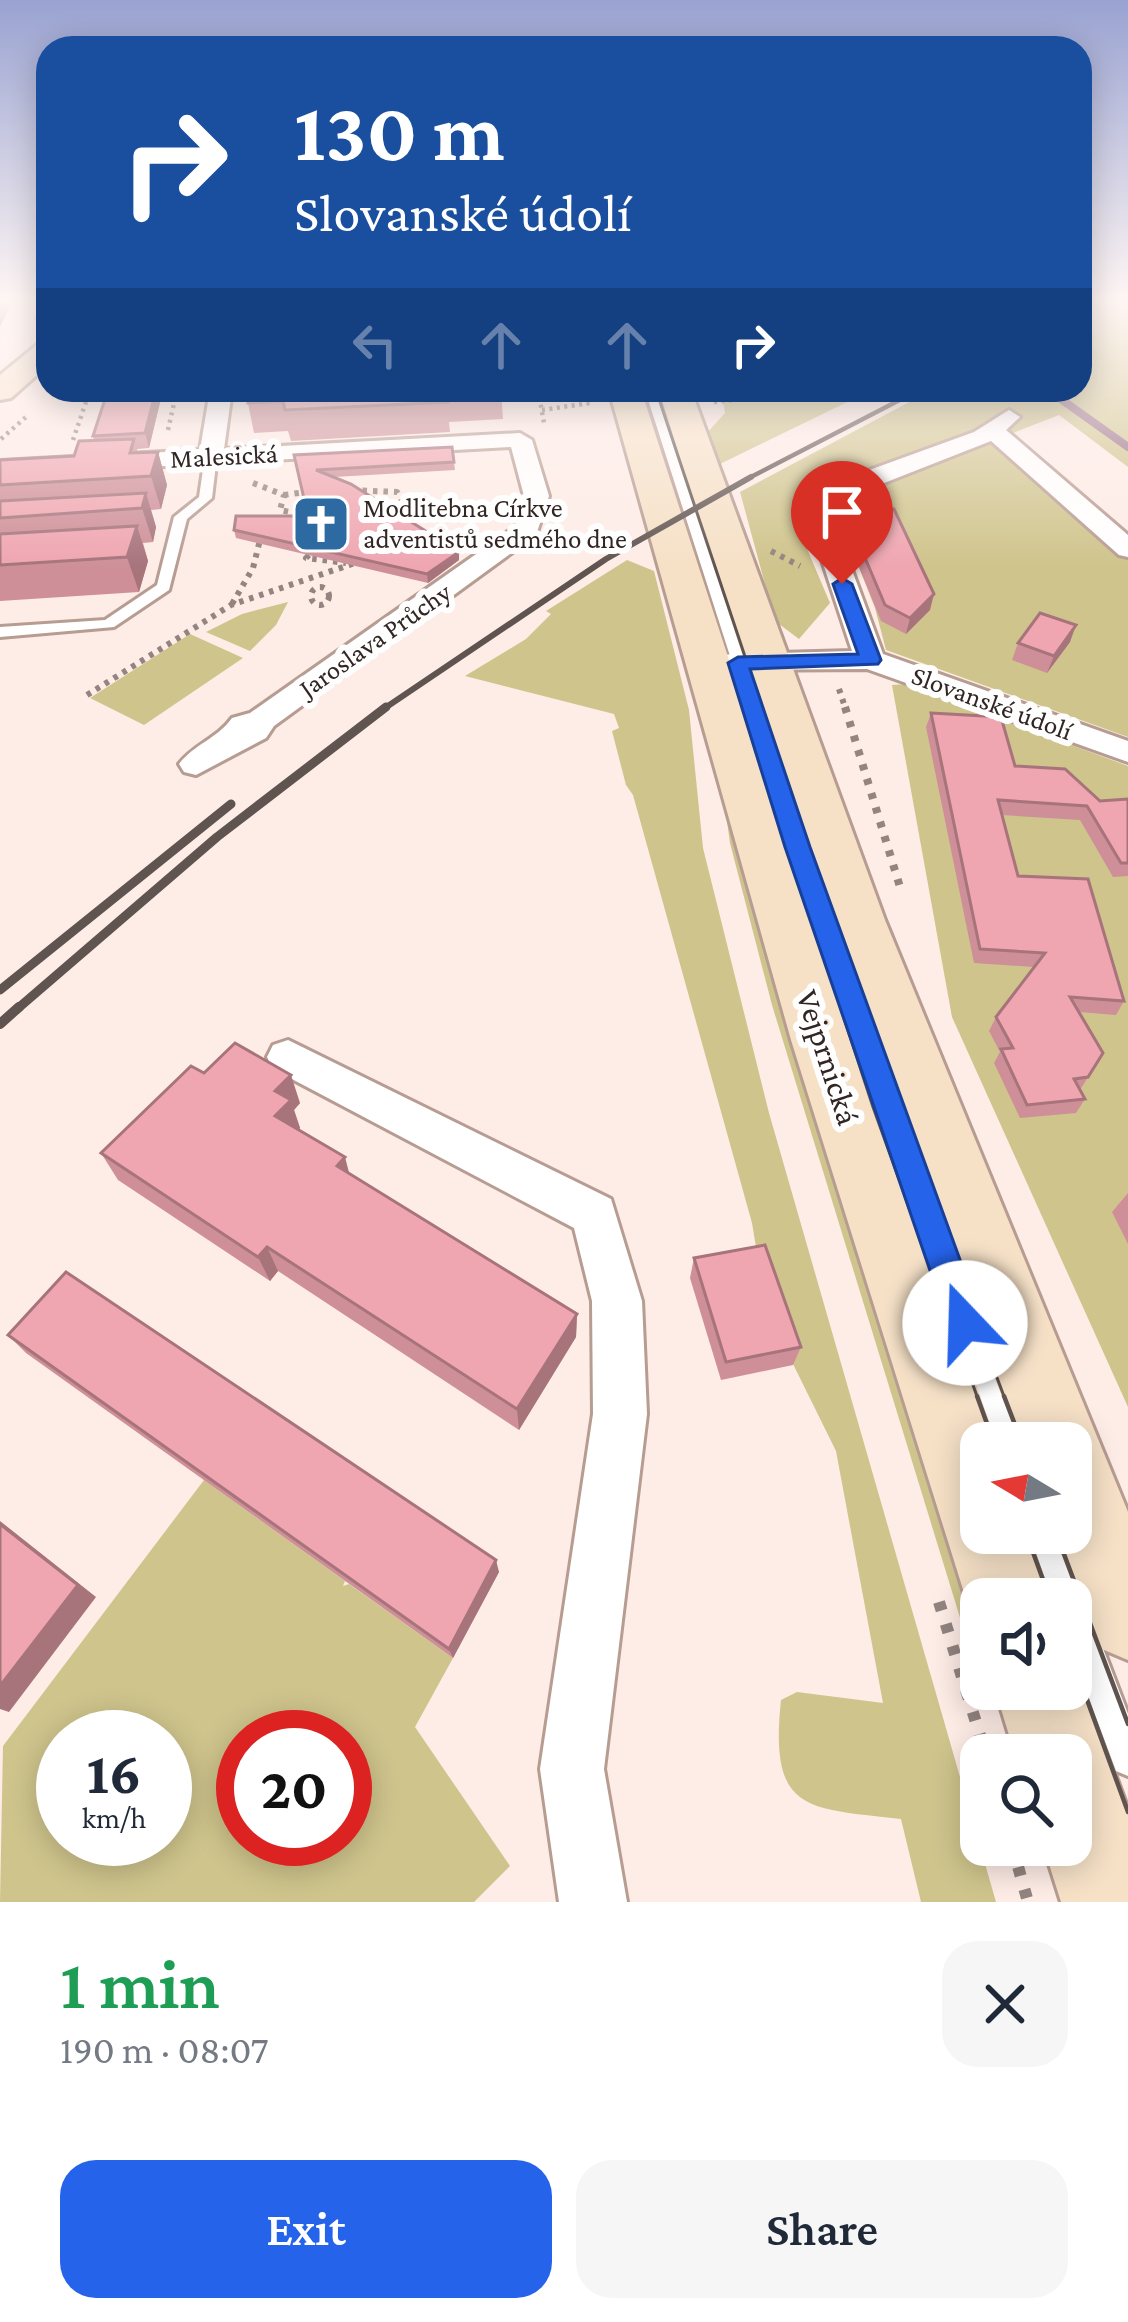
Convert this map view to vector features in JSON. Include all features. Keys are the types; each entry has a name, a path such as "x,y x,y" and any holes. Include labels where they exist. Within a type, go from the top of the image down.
{"main road":[{"name":"Vejprnická","path":"610,402 737,663 851,914 1051,1422"},
{"name":"Vejprnická","path":"695,402 737,663 822,1040 960,1451"},
{"path":"1092,1526 1128,1616"},
{"path":"1092,1845 1111,1902"}],"street":[{"path":"211,456 219,402"},
{"path":"870,660 815,503 826,494 1001,424 1128,549"},
{"name":"Malesická","path":"0,468 520,440"},
{"name":"Jaroslava Průchy","path":"196,764 527,530 537,513 538,494 520,440"},
{"name":"Slovanské údolí","path":"737,663 870,660 1128,752"},
{"path":"288,1057 593,1214 617,1300 620,1414 572,1769 593,1902"}],"lane":[{"name":"Vejprnická","path":"655,402 737,663 913,1180 1002,1422"},
{"path":"158,518 181,517 205,498 211,456"},
{"path":"0,632 109,624 164,587 181,517"},
{"path":"152,551 173,550"},
{"path":"1092,1662 1128,1759"}],"path":[{"path":"164,449 174,402"},
{"path":"542,410 586,402"},
{"path":"248,471 254,485 284,495 389,489 405,501 403,531"},
{"path":"284,495 280,510 300,514"},
{"path":"231,605 253,568 263,526"},
{"path":"768,549 800,566 830,661"},
{"path":"87,695 231,605 373,554"},
{"path":"309,555 306,558 353,564"},
{"path":"306,579 315,590"},
{"path":"1018,1866 1028,1902"}],"shaded area":[{"path":"1092,390 1128,390 1128,467 1059,415 987,443 1000,448 1128,559 1128,737 886,650 875,608 833,502 794,518 830,603 799,639 775,621 740,492 909,402 1092,402"},
{"path":"723,402 847,402 718,465 706,434 725,413"},
{"path":"627,560 654,571 689,710 703,848 769,1113 960,1777 960,1866 986,1866 996,1902 921,1902 901,1819 818,1806 801,1798 781,1765 781,1700 797,1692 883,1703 836,1451 793,1364 759,1265 752,1223 633,795 626,785 612,731 619,728 614,714 465,676 526,639 551,614 546,611"},
{"path":"288,602 276,625 250,651 206,632 242,614"},
{"path":"190,634 243,658 144,725 90,698"},
{"path":"907,684 1128,766 1128,1407 952,1017 892,685"},
{"path":"718,756 960,1532 960,1554 967,1554 974,1578 960,1578 960,1618 772,1005 730,843"},
{"path":"204,1480 345,1581 343,1586 349,1584 453,1658 415,1727 510,1866 474,1902 0,1902 3,1746"}],"building":[{"path":"104,402 153,402 145,433 93,436"},
{"path":"283,402 448,402 285,410"},
{"path":"134,439 130,453 158,452 151,476 0,485 0,460 74,456 79,441"},
{"path":"452,447 454,462 316,470 351,484 459,552 427,574 234,530 236,516 308,516 294,455"},
{"path":"146,493 142,508 0,518 0,501"},
{"path":"884,500 888,509 894,509 934,594 910,618 885,605 841,501"},
{"path":"137,526 127,557 0,565 0,534"},
{"path":"1040,613 1076,625 1054,656 1018,643"},
{"path":"931,713 1001,717 1015,766 1065,769 1100,801 1128,799 1128,863 1121,863 1087,806 998,800 1018,876 1088,879 1124,1001 1070,997 1103,1053 1088,1077 1074,1079 1085,1099 1027,1105 1001,1049 1013,1048 996,1017 1045,953 980,949"},
{"path":"235,1043 291,1075 275,1091 291,1100 275,1116 345,1157 337,1166 577,1314 517,1409 267,1247 258,1257 101,1153 191,1066 204,1073"},
{"path":"765,1245 801,1347 726,1362 694,1258"},
{"path":"66,1272 496,1560 449,1649 8,1335"},
{"path":"0,1524 78,1585 0,1686"}],"waterway":[{"path":"1065,402 1128,447"}],"tram line":[{"path":"660,402 895,1106 1005,1399"},
{"path":"794,865 873,1107 978,1399"},
{"path":"977,1396 986,1422"},
{"path":"1004,1396 1014,1422"},
{"path":"1034,1554 1042,1578"},
{"path":"1064,1554 1128,1724"},
{"path":"1091,1710 1128,1812"}],"railway":[{"path":"745,480 896,402"},
{"path":"383,709 606,559 751,477"},
{"path":"383,709 386,707"},
{"path":"16,1010 217,837 383,709"},
{"path":"0,990 231,804"},
{"path":"0,1024 19,1007"}],"place":[{"name":"Modlitebna Církve adventistů sedmého dne","path":"321,524"}],"route":[{"path":"842,584 870,660 738,663 797,847 965,1323"}]}
